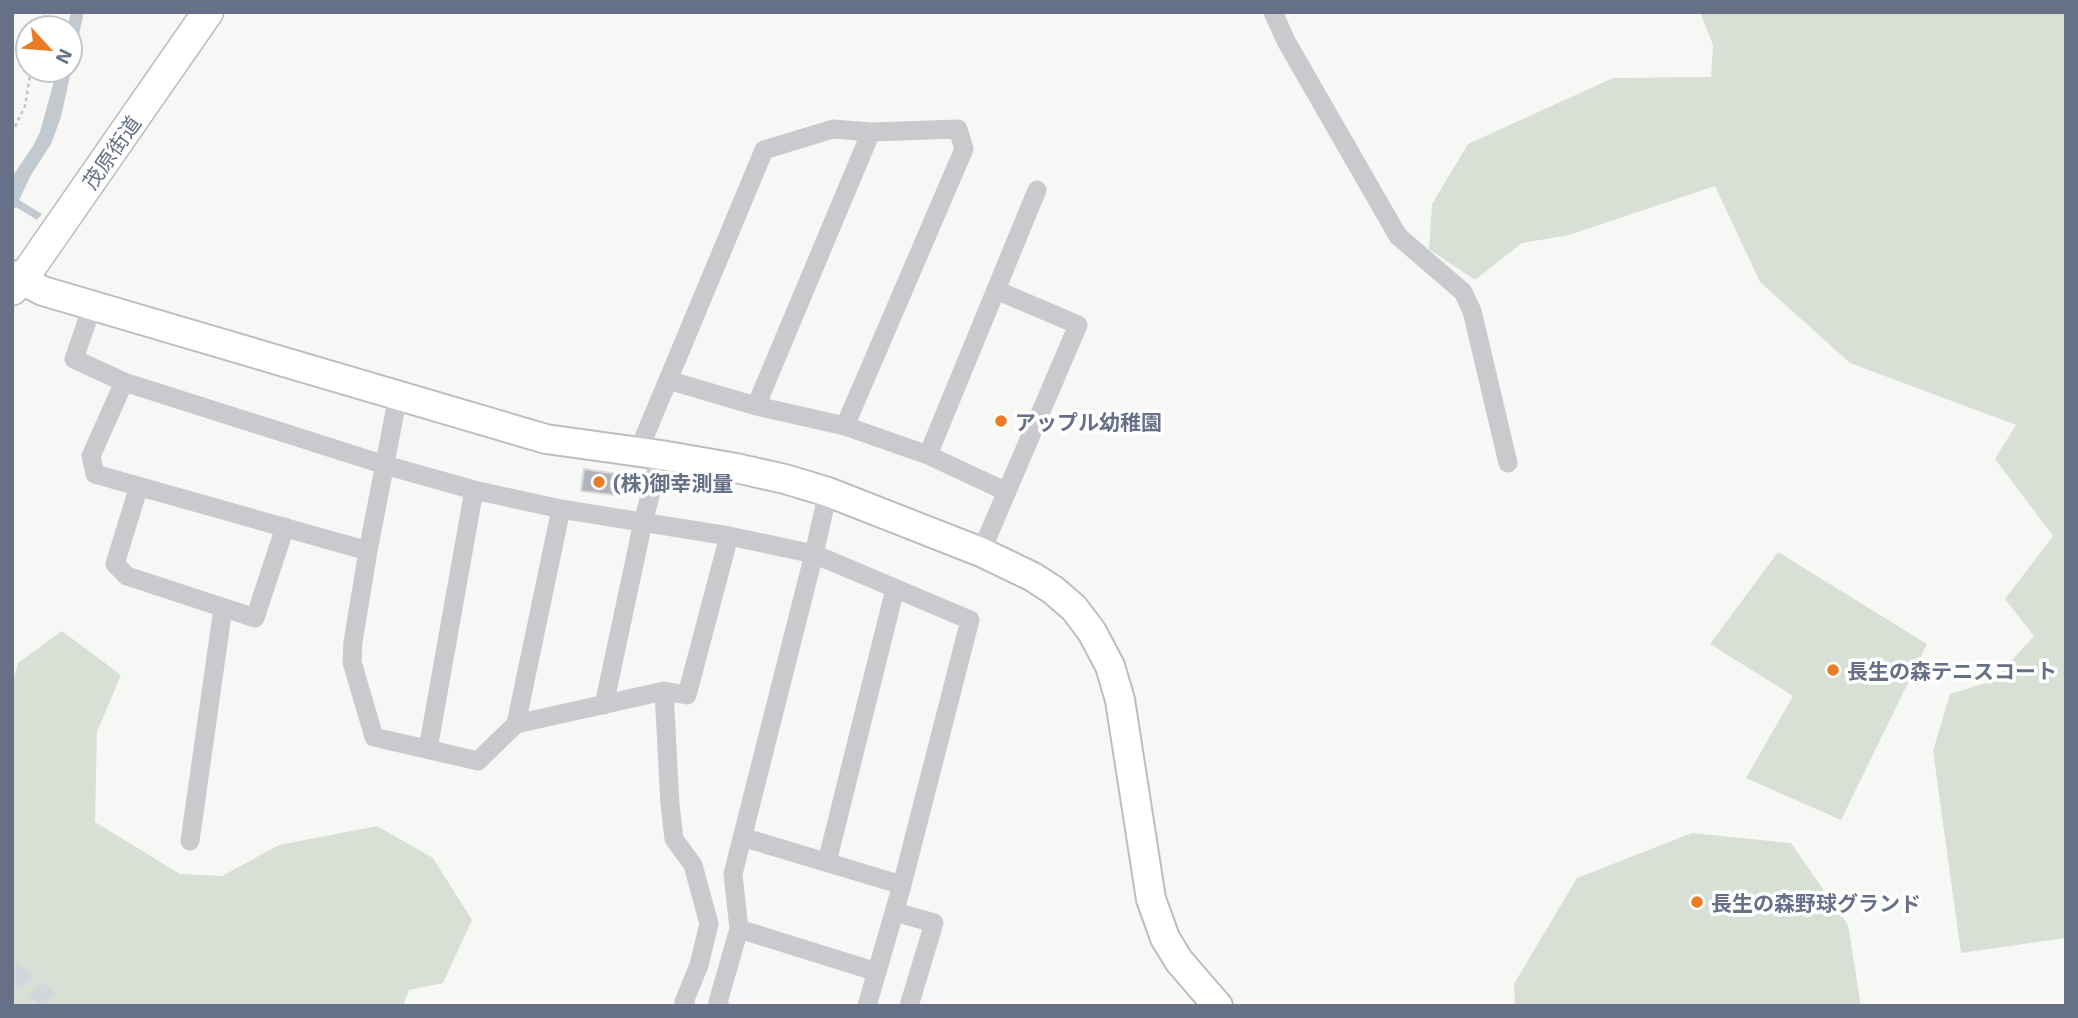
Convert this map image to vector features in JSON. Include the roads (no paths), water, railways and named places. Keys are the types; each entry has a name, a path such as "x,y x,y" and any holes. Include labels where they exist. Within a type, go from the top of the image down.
{"main road":[{"name":"茂原街道","path":"15,282 208,12"}],"street":[{"path":"1273,12 1286,41 1398,236 1462,292 1472,311 1508,463"},
{"path":"604,705 643,522 650,453 668,380 764,150 833,129 871,132 958,129 964,149 845,426"},
{"path":"756,406 871,132"},
{"path":"928,455 1037,190"},
{"path":"15,282 546,439 650,453 785,479 828,492 981,552 1033,577 1074,608 1092,632 1110,666 1121,700 1151,899 1166,938 1179,961 1217,1006"},
{"path":"981,552 1079,325 996,290"},
{"path":"93,304 74,359 124,382 474,490 561,509 729,536 814,554 970,620 895,912 867,1006"},
{"path":"668,380 756,406 845,426 928,455 1007,492"},
{"path":"124,382 92,456 95,474 368,551"},
{"path":"398,396 353,642 352,662 374,737 478,761 516,724 664,691 687,695 729,536"},
{"path":"139,486 115,564 127,576 255,618 285,527"},
{"path":"428,749 474,490"},
{"path":"720,1006 718,1002 739,929 733,874 828,492"},
{"path":"516,724 561,509"},
{"path":"827,862 895,589"},
{"path":"190,841 222,608"},
{"path":"664,691 674,839 693,865 709,924 699,965 684,1002 686,1006"},
{"path":"742,837 902,885"},
{"path":"895,912 934,923 909,1006"},
{"path":"739,929 877,972"}],"tunnel":[{"path":"12,971 57,1006"}],"place":[{"name":"アップル幼稚園","path":"1001,421"},
{"name":"(株)御幸測量","path":"599,482"},
{"name":"長生の森テニスコート","path":"1833,670"},
{"name":"長生の森野球グランド","path":"1697,902"}]}
